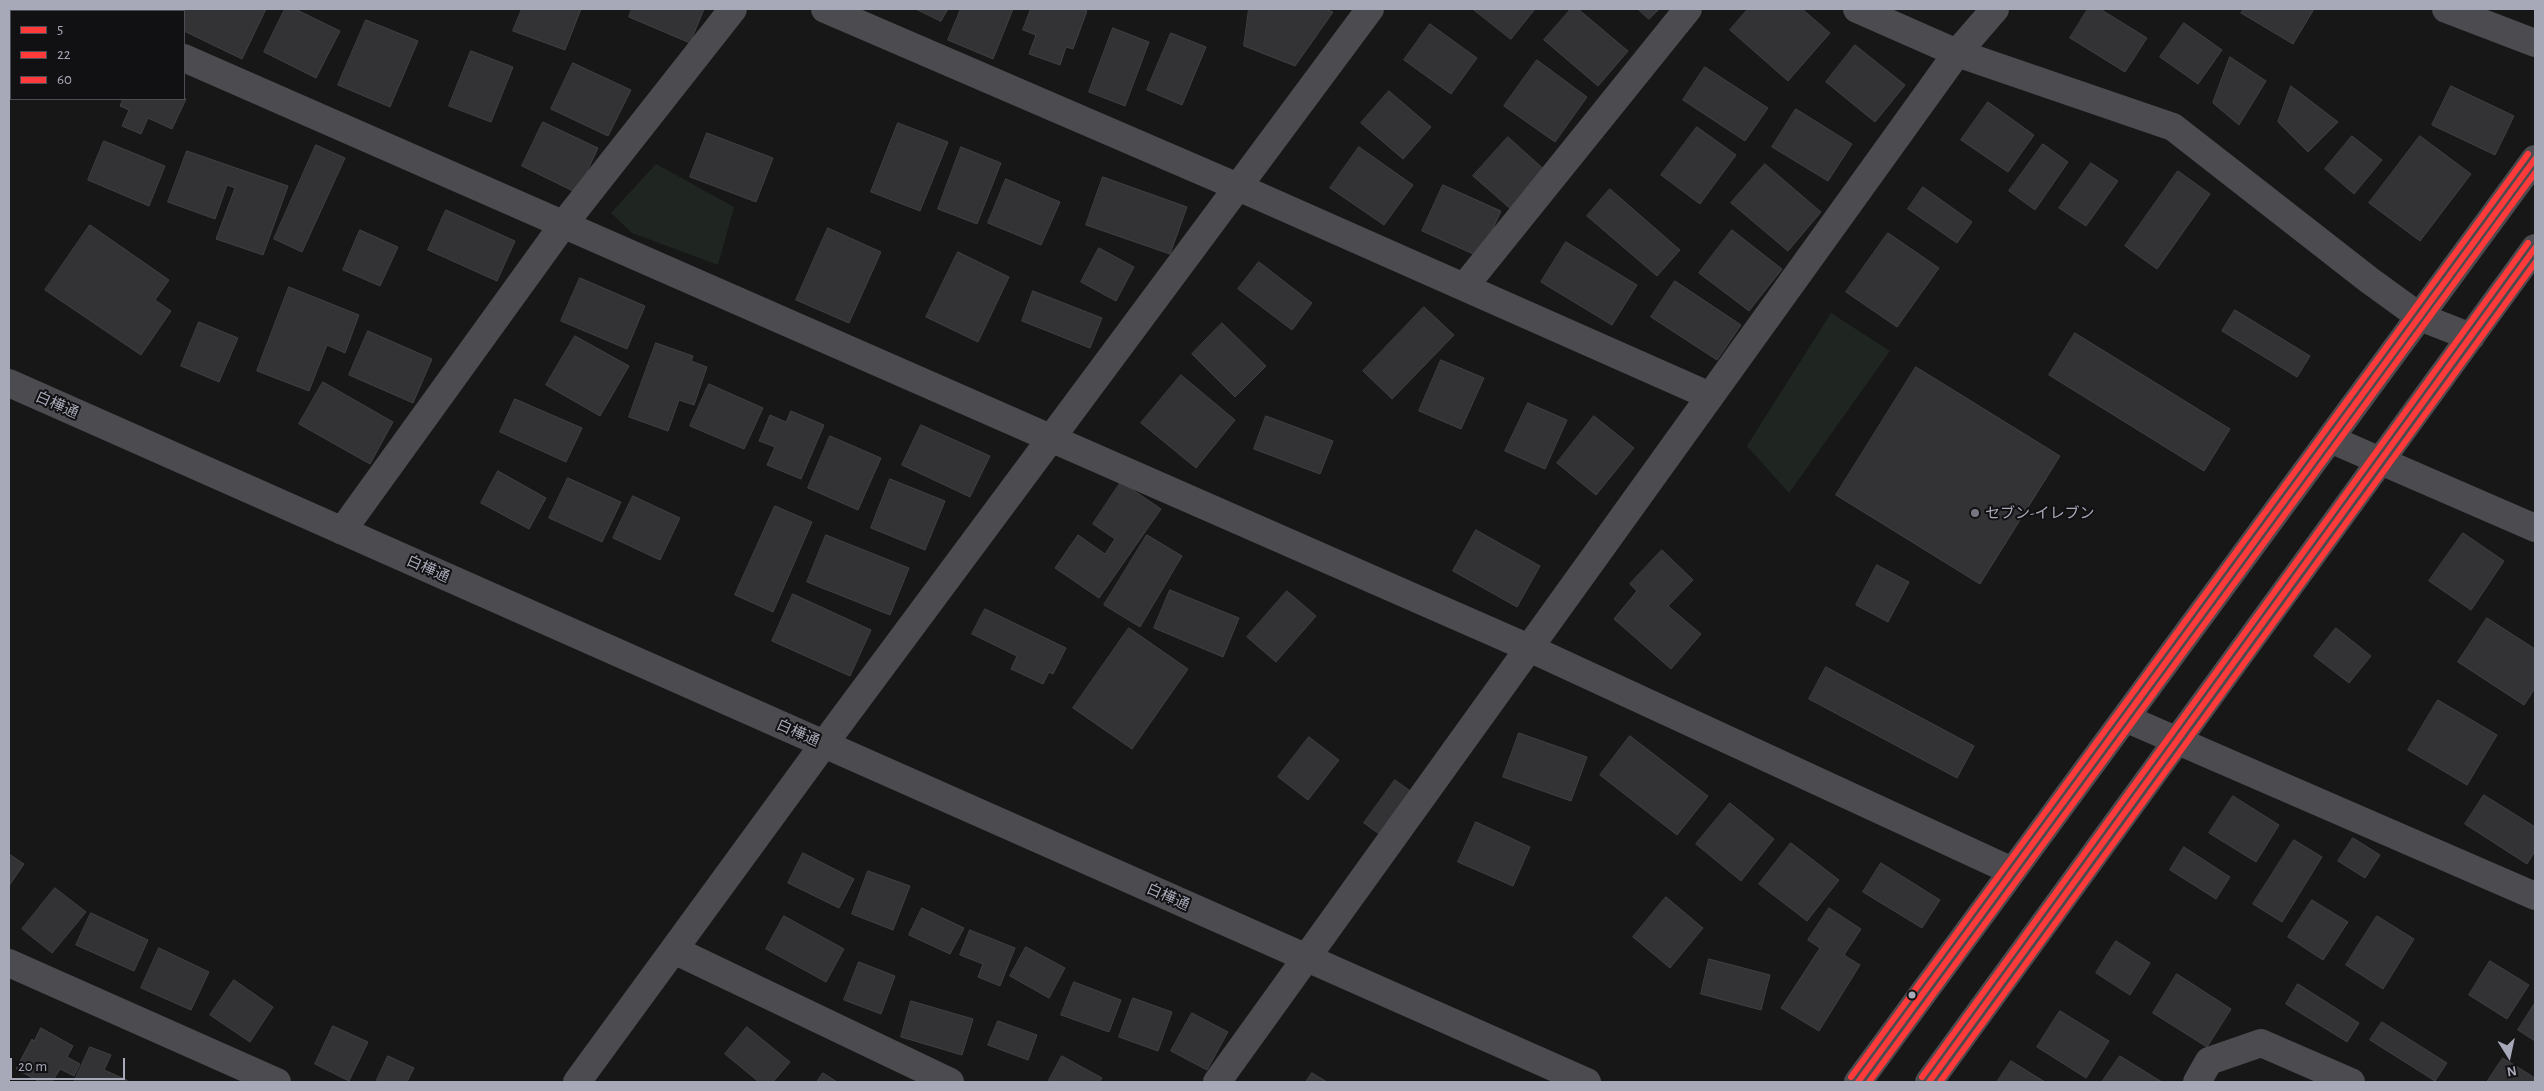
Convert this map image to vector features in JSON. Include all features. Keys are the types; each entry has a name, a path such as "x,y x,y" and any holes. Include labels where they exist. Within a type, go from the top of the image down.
{"street":[{"path":"342,530 563,225 733,9"},
{"path":"825,9 1238,187 1710,396"},
{"path":"577,1082 824,744 1370,9"},
{"path":"1464,287 1688,9"},
{"path":"1857,9 1957,53 2173,127 2369,280 2420,316 2471,337"},
{"path":"1218,1082 1957,53 1996,9"},
{"path":"2446,9 2535,43"},
{"path":"185,58 1529,648 2012,871"},
{"path":"1858,1082 2535,159"},
{"path":"1929,1082 2535,248"},
{"name":"白樺通","path":"9,383 1587,1082"},
{"path":"2330,439 2535,528"},
{"path":"2125,718 2535,896"},
{"path":"674,950 950,1082"},
{"path":"9,963 278,1082"},
{"path":"2197,1082 2209,1061 2261,1043 2351,1082"}],"shaded area":[{"path":"656,164 734,207 718,265 632,233 611,213"},
{"path":"1831,313 1890,351 1789,493 1747,446"}],"building":[{"path":"266,9 242,59 185,31 185,10 155,10"},
{"path":"285,9 295,9 340,31 316,78 264,52"},
{"path":"522,9 581,9 565,50 513,31"},
{"path":"632,9 704,9 690,43 629,17"},
{"path":"916,9 948,9 941,21"},
{"path":"961,9 1013,9 993,59 948,40"},
{"path":"1031,9 1079,9 1087,11 1073,49 1066,47 1060,65 1029,54 1036,35 1023,30"},
{"path":"1249,9 1324,9 1333,12 1295,66 1244,46"},
{"path":"1473,9 1535,9 1511,39"},
{"path":"1571,9 1578,9 1628,51 1598,86 1544,40"},
{"path":"1638,9 1659,9 1649,19"},
{"path":"1748,9 1802,9 1830,33 1788,81 1730,30"},
{"path":"2088,9 2100,9 2147,38 2125,72 2070,38"},
{"path":"2244,9 2314,9 2293,44 2241,13"},
{"path":"366,20 418,41 390,107 338,85"},
{"path":"2184,23 2222,50 2198,84 2160,57"},
{"path":"1430,24 1477,58 1451,94 1404,60"},
{"path":"1113,28 1149,42 1125,106 1089,92"},
{"path":"1171,33 1206,47 1182,105 1147,90"},
{"path":"1855,45 1905,85 1875,122 1826,82"},
{"path":"471,51 513,67 491,122 449,106"},
{"path":"2230,57 2266,81 2239,125 2213,103"},
{"path":"1537,60 1587,97 1555,142 1504,106"},
{"path":"573,63 631,90 608,136 551,109"},
{"path":"1705,67 1768,108 1745,141 1683,100"},
{"path":"2291,86 2338,122 2308,152 2278,122"},
{"path":"2451,86 2514,116 2495,155 2432,125"},
{"path":"1389,91 1431,127 1403,159 1361,123"},
{"path":"186,99 172,129 148,118 141,134 122,126 129,110 120,106 123,100"},
{"path":"1988,102 2034,135 2008,172 1961,140"},
{"path":"1796,109 1852,144 1828,181 1772,147"},
{"path":"543,122 598,148 577,193 522,166"},
{"path":"898,123 948,142 920,211 871,192"},
{"path":"1697,127 1736,155 1700,204 1661,175"},
{"path":"707,133 773,158 756,202 690,177"},
{"path":"2352,136 2382,160 2354,194 2325,169"},
{"path":"2420,136 2471,174 2420,241 2369,203"},
{"path":"1508,137 1547,172 1513,211 1473,176"},
{"path":"104,141 165,166 149,206 88,180"},
{"path":"2043,144 2068,162 2035,210 2009,191"},
{"path":"316,145 345,158 302,252 274,239"},
{"path":"961,147 1001,163 977,224 938,209"},
{"path":"1359,147 1413,185 1384,225 1330,188"},
{"path":"187,151 288,186 263,255 216,239 235,188 227,185 215,219 168,202"},
{"path":"2091,163 2118,181 2086,226 2059,208"},
{"path":"1765,164 1821,212 1788,251 1731,203"},
{"path":"2178,171 2210,194 2157,269 2125,246"},
{"path":"1103,177 1187,207 1170,254 1086,225"},
{"path":"1006,179 1060,202 1041,245 988,223"},
{"path":"1443,185 1501,211 1480,257 1422,231"},
{"path":"1923,187 1972,222 1957,243 1908,209"},
{"path":"1610,189 1680,250 1657,276 1587,216"},
{"path":"446,210 515,241 497,281 428,250"},
{"path":"90,225 169,280 155,300 171,311 141,355 45,290"},
{"path":"828,228 881,252 849,323 796,300"},
{"path":"360,230 398,247 380,286 343,270"},
{"path":"1732,230 1782,269 1749,311 1699,273"},
{"path":"1888,233 1939,268 1897,327 1846,292"},
{"path":"1566,242 1637,285 1612,325 1541,282"},
{"path":"1099,248 1134,267 1116,301 1081,282"},
{"path":"958,252 1009,277 978,342 926,317"},
{"path":"1259,262 1312,303 1292,330 1238,289"},
{"path":"580,278 645,306 627,349 561,321"},
{"path":"1675,281 1741,325 1717,360 1651,317"},
{"path":"289,287 359,315 345,353 327,345 309,391 257,371"},
{"path":"1033,291 1102,318 1090,348 1022,321"},
{"path":"1424,307 1454,335 1392,399 1363,371"},
{"path":"2235,310 2310,356 2297,377 2222,331"},
{"path":"199,322 238,338 219,382 181,366"},
{"path":"1222,323 1266,366 1235,397 1192,354"},
{"path":"368,331 432,359 413,403 349,375"},
{"path":"2075,333 2230,429 2204,471 2049,375"},
{"path":"575,336 629,366 600,416 546,385"},
{"path":"656,343 693,356 691,361 707,367 694,405 679,400 668,431 629,417"},
{"path":"1441,360 1484,378 1461,429 1419,411"},
{"path":"1916,367 2060,456 1980,584 1836,495"},
{"path":"1181,375 1235,420 1196,468 1141,423"},
{"path":"323,382 393,422 370,464 299,424"},
{"path":"709,384 763,408 744,449 690,426"},
{"path":"515,399 582,428 566,462 500,432"},
{"path":"1528,403 1567,420 1545,469 1505,451"},
{"path":"791,411 824,425 801,479 767,465 775,447 759,441 770,415 786,422"},
{"path":"1266,416 1333,441 1320,474 1254,449"},
{"path":"1594,416 1634,448 1596,495 1557,463"},
{"path":"921,425 990,456 970,497 902,465"},
{"path":"830,436 881,458 858,510 808,488"},
{"path":"498,471 546,498 529,529 481,503"},
{"path":"568,478 621,502 602,542 549,518"},
{"path":"890,479 945,501 925,550 871,528"},
{"path":"1121,482 1161,509 1099,598 1055,568 1078,535 1105,554 1115,539 1093,524"},
{"path":"633,496 680,518 660,560 613,538"},
{"path":"775,506 812,522 773,612 735,595"},
{"path":"1476,530 1540,566 1517,607 1453,571"},
{"path":"2463,533 2504,561 2471,610 2429,581"},
{"path":"826,535 909,568 890,615 807,582"},
{"path":"1147,535 1182,556 1140,627 1104,605"},
{"path":"1662,550 1693,580 1668,606 1701,634 1671,669 1614,619 1637,591 1630,584"},
{"path":"1877,565 1909,582 1888,622 1856,605"},
{"path":"1170,590 1239,618 1223,657 1154,628"},
{"path":"1287,591 1316,616 1276,662 1247,637"},
{"path":"793,594 871,630 850,676 772,641"},
{"path":"985,609 1066,648 1053,674 1049,672 1043,684 1011,669 1017,656 972,634"},
{"path":"2487,618 2535,649 2535,688 2524,705 2458,662"},
{"path":"1129,628 1188,669 1132,749 1073,708"},
{"path":"2336,628 2371,656 2349,683 2314,656"},
{"path":"1826,667 1974,746 1957,778 1809,699"},
{"path":"2438,700 2497,735 2467,785 2408,750"},
{"path":"1519,733 1587,757 1571,801 1503,777"},
{"path":"1630,736 1708,796 1677,835 1600,775"},
{"path":"1309,737 1339,760 1308,800 1278,777"},
{"path":"1395,780 1413,793 1382,836 1364,823"},
{"path":"2484,795 2535,827 2535,851 2527,864 2465,824"},
{"path":"2233,796 2279,825 2256,862 2209,833"},
{"path":"1730,803 1774,839 1741,881 1696,844"},
{"path":"1476,822 1530,847 1513,886 1458,862"},
{"path":"2353,838 2380,855 2365,878 2338,861"},
{"path":"2294,840 2322,857 2282,922 2253,904"},
{"path":"1791,843 1839,880 1807,921 1759,884"},
{"path":"2184,847 2230,877 2216,899 2170,870"},
{"path":"803,853 854,879 839,908 788,883"},
{"path":"9,854 24,864 9,886"},
{"path":"1881,863 1940,900 1922,928 1863,892"},
{"path":"868,871 910,886 893,930 852,914"},
{"path":"55,888 86,912 52,953 22,929"},
{"path":"1666,897 1703,928 1670,968 1633,937"},
{"path":"2312,900 2348,922 2323,960 2288,937"},
{"path":"922,908 964,928 950,954 909,935"},
{"path":"1829,908 1861,929 1844,955 1860,965 1819,1031 1781,1008 1820,948 1808,940"},
{"path":"91,913 148,940 134,971 76,945"},
{"path":"784,916 844,949 826,982 766,949"},
{"path":"2377,916 2414,939 2383,989 2346,965"},
{"path":"970,930 1015,948 1000,986 978,977 983,964 960,955"},
{"path":"2116,941 2150,963 2130,995 2096,973"},
{"path":"1026,947 1065,968 1049,998 1010,976"},
{"path":"159,948 209,972 191,1010 141,988"},
{"path":"1709,959 1770,975 1761,1010 1701,994"},
{"path":"2490,961 2529,985 2507,1019 2469,995"},
{"path":"859,962 895,976 881,1014 844,1000"},
{"path":"2177,974 2231,1009 2207,1047 2153,1013"},
{"path":"234,980 273,1007 250,1042 210,1015"},
{"path":"1074,982 1121,1000 1109,1032 1061,1015"},
{"path":"2298,984 2359,1023 2347,1042 2286,1004"},
{"path":"1133,998 1172,1012 1158,1051 1119,1037"},
{"path":"911,1001 973,1019 962,1055 901,1037"},
{"path":"2535,1003 2535,1041 2518,1030"},
{"path":"2060,1011 2109,1041 2086,1078 2037,1047"},
{"path":"1192,1013 1228,1032 1207,1070 1171,1051"},
{"path":"998,1021 1037,1035 1028,1060 988,1045"},
{"path":"2382,1022 2447,1063 2435,1081 2370,1040"},
{"path":"333,1026 368,1042 349,1081 315,1064"},
{"path":"747,1027 790,1062 773,1082 759,1082 725,1054"},
{"path":"41,1028 73,1046 67,1057 80,1064 74,1076 60,1069 52,1082 40,1082 16,1069 32,1039 34,1041"},
{"path":"90,1047 111,1055 104,1070 127,1080 126,1082 74,1082"},
{"path":"388,1056 414,1068 407,1082 376,1082"},
{"path":"1062,1056 1102,1078 1099,1082 1048,1082"},
{"path":"2120,1056 2162,1082 2102,1082"},
{"path":"2503,1058 2535,1078 2535,1082 2487,1082"},
{"path":"2011,1061 2045,1082 1997,1082"},
{"path":"823,1073 837,1082 817,1082"},
{"path":"1312,1073 1327,1082 1306,1082"}],"transit line":[{"name":"60","path":"1851,1077 2528,154"},
{"name":"5","path":"1858,1082 2535,159"},
{"name":"22","path":"1869,1082 2535,173"},
{"name":"60","path":"1922,1077 2528,243"},
{"name":"5","path":"1929,1082 2535,248"},
{"name":"22","path":"1940,1082 2535,263"}],"place":[{"name":"セブン-イレブン","path":"1975,513"}]}
